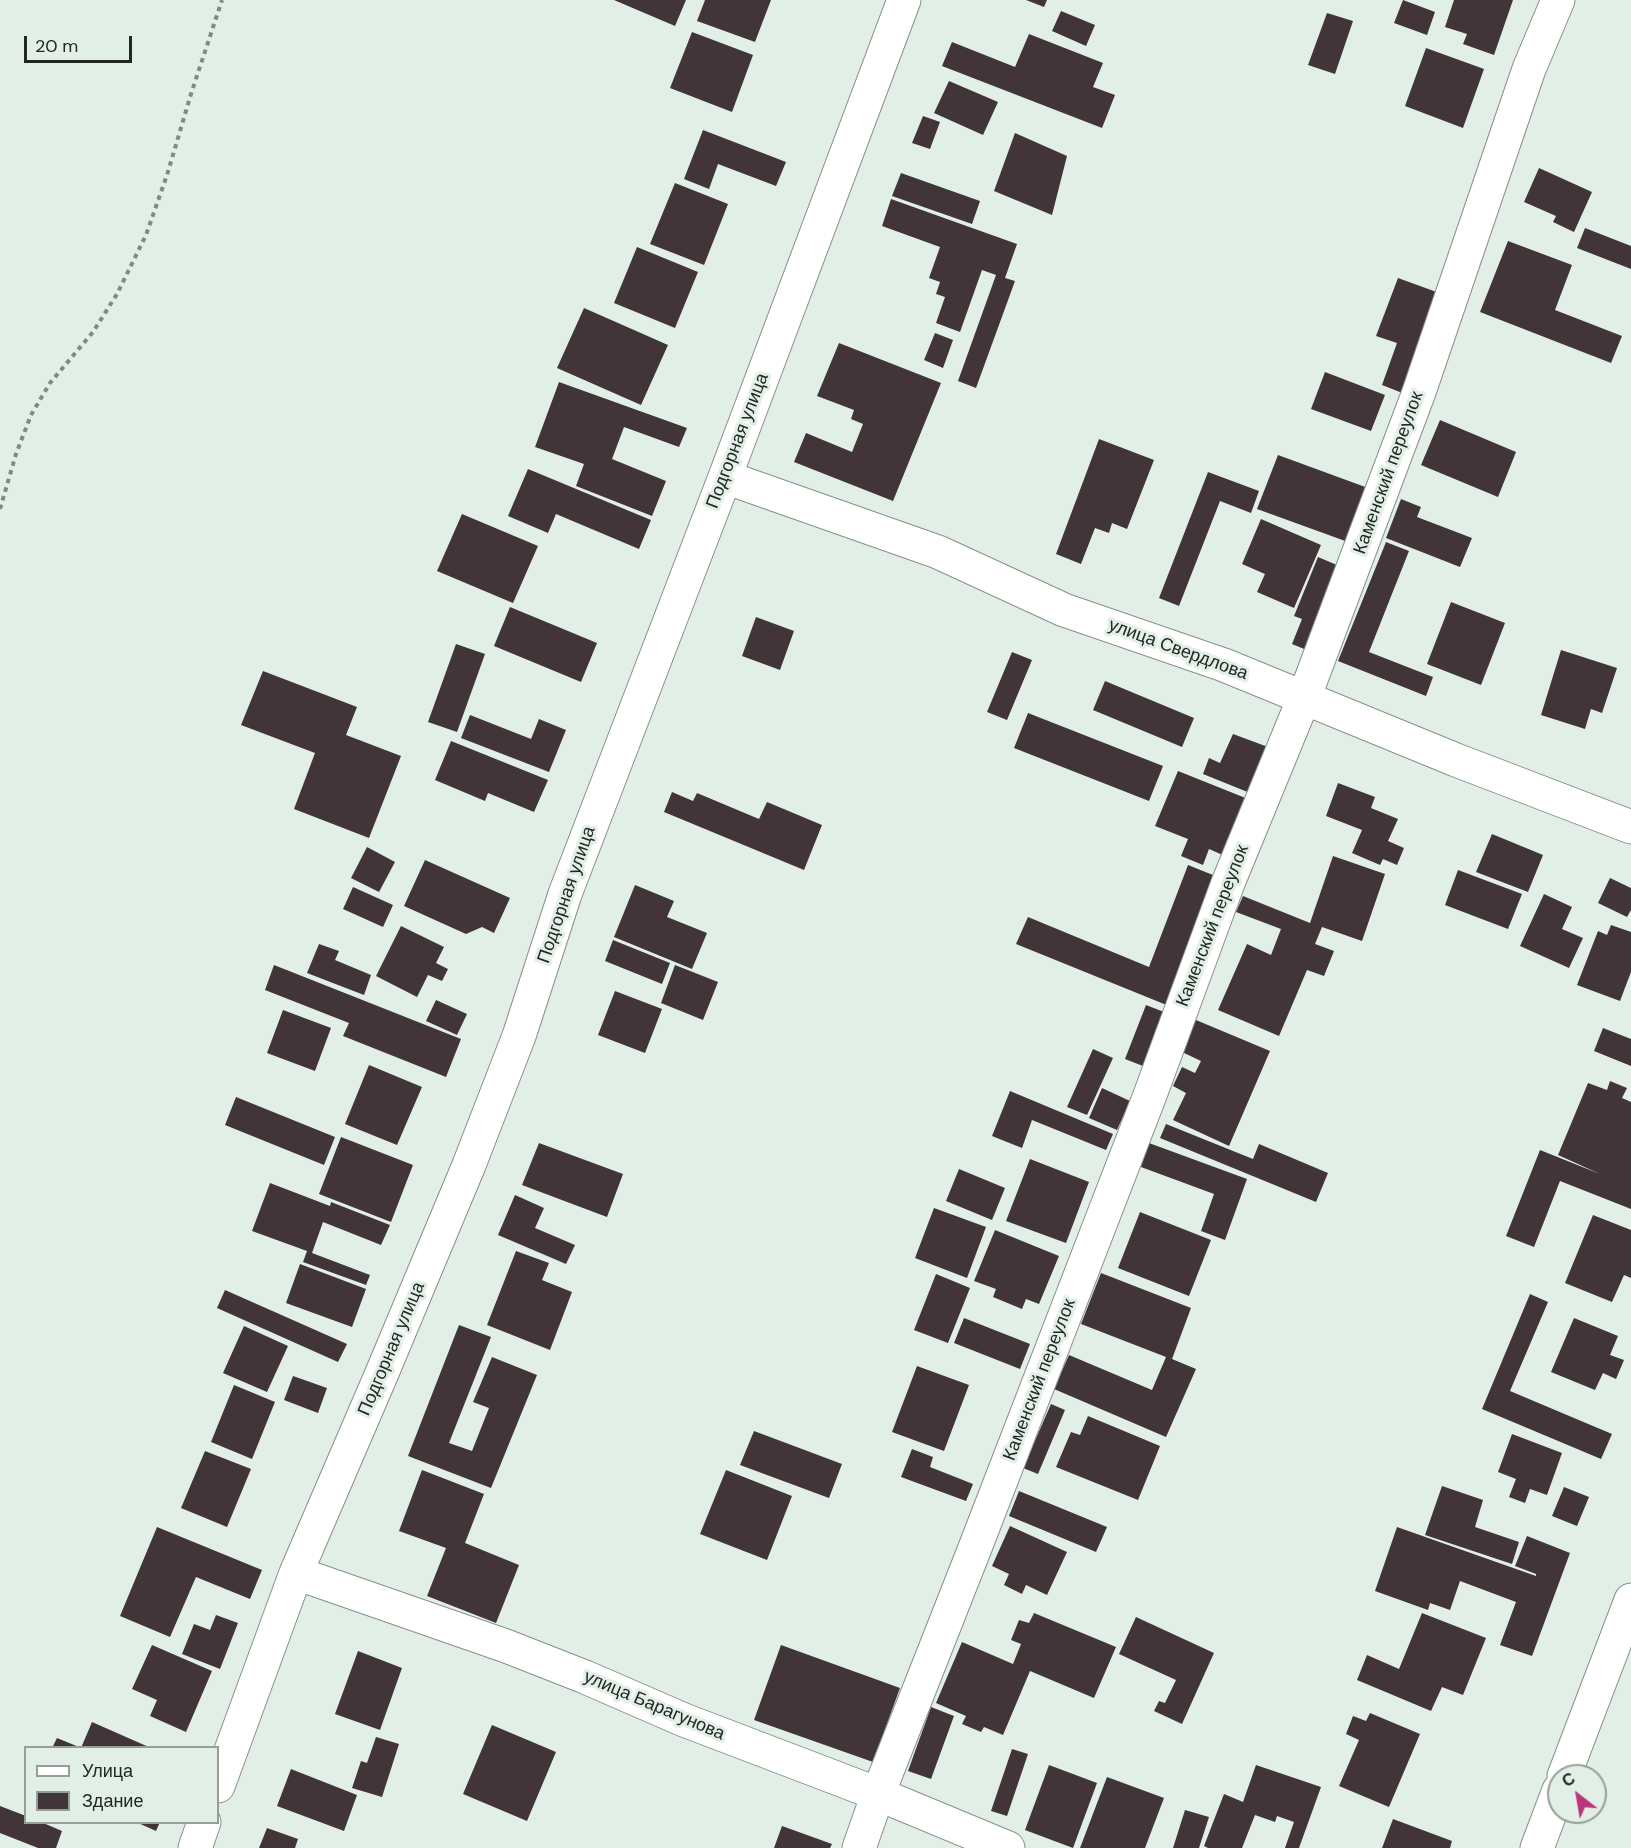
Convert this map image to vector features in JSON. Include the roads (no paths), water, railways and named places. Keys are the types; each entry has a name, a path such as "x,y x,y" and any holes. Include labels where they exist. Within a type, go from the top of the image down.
{"street":[{"name":"Подгорная улица","path":"219,1783 296,1573 469,1165 519,1035 565,894 904,0"},
{"name":"Каменский переулок","path":"859,1848 1150,1095 1228,883 1304,698 1419,392 1529,69 1558,0"},
{"name":"улица Свердлова","path":"725,477 938,552 1064,610 1224,665 1456,760 1631,827"},
{"name":"улица Барагунова","path":"296,1573 516,1650 684,1720 878,1794 1008,1848"},
{"path":"1569,1764 1631,1600"},
{"path":"1537,1848 1547,1822"},
{"path":"195,1848 203,1824"}]}
